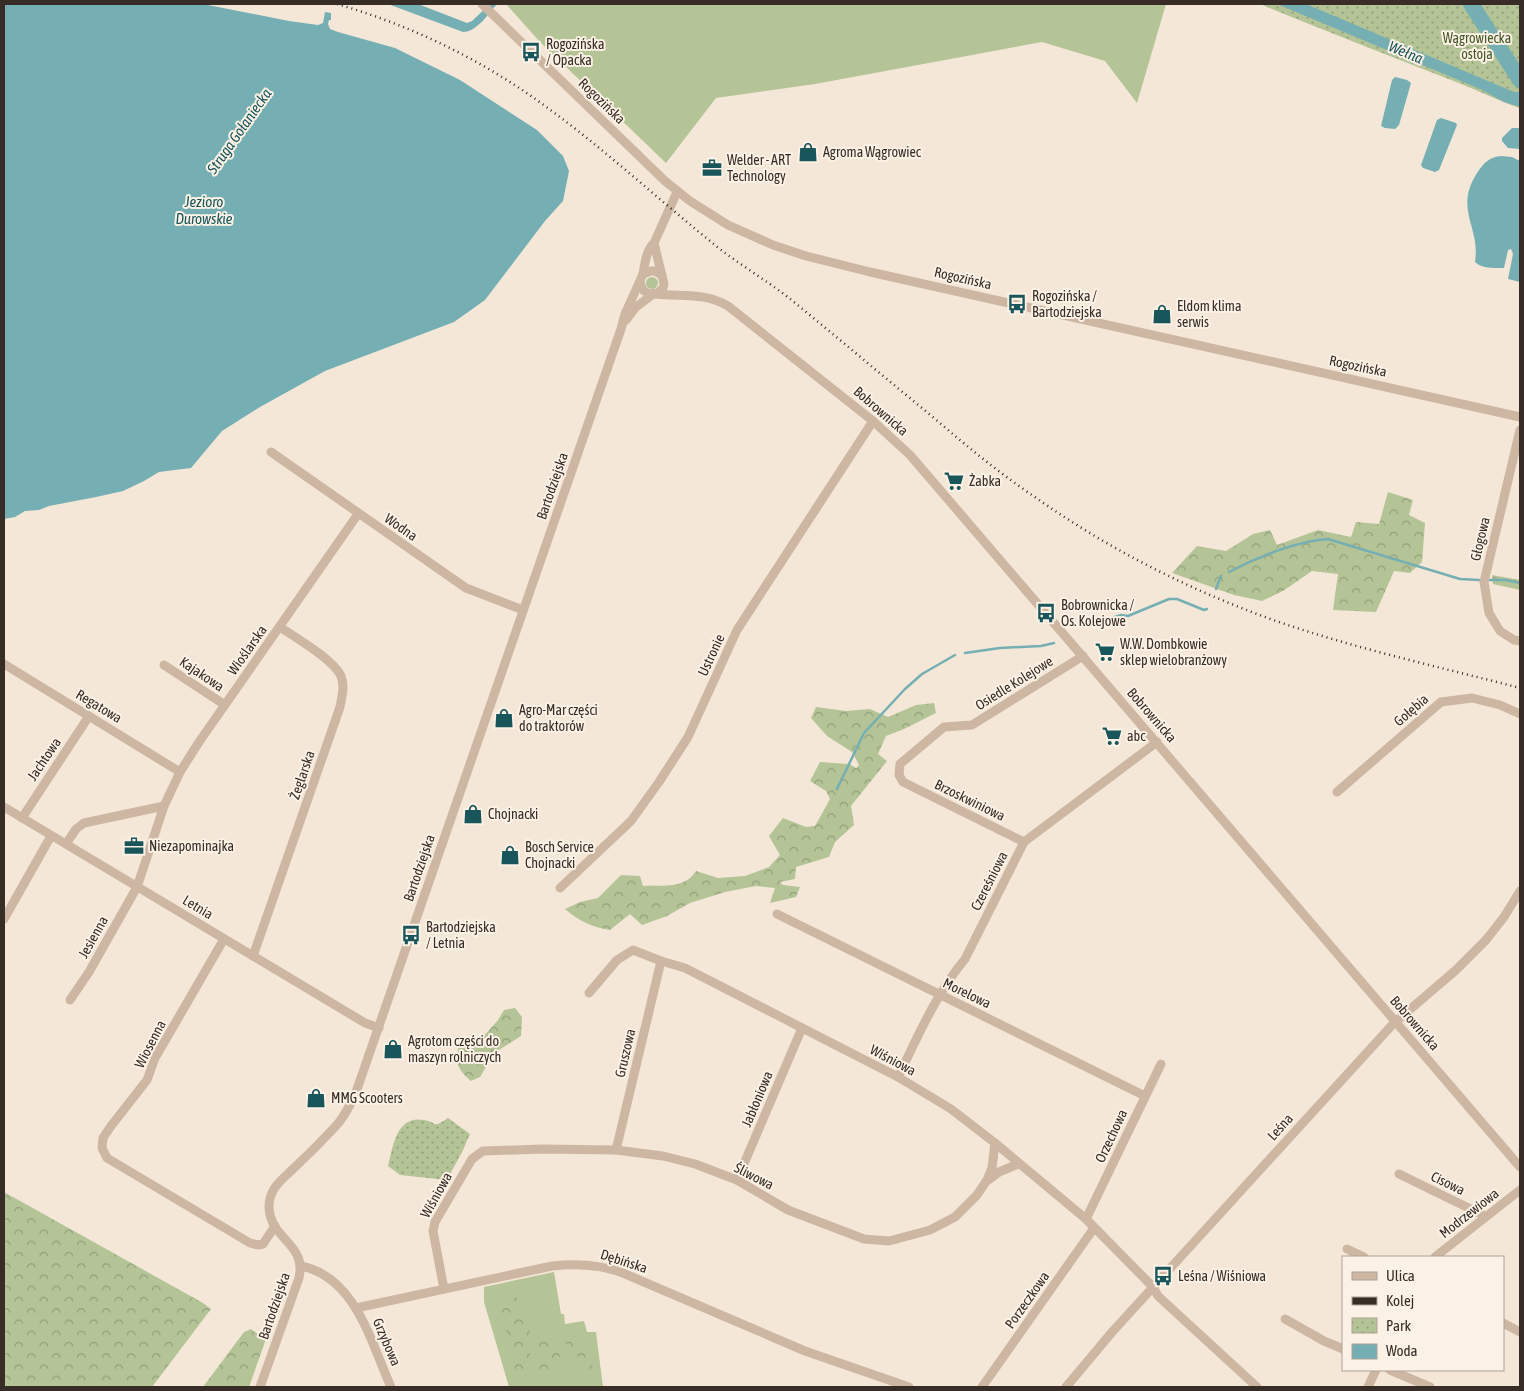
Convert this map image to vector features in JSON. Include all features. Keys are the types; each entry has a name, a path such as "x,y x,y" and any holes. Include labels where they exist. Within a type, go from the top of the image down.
{"street":[{"name":"Rogozińska","path":"482,4 677,192 715,218 747,234 789,250 834,263 1520,417"},
{"name":"Bartodziejska","path":"260,1387 299,1278 300,1266 298,1255 274,1226 269,1208 272,1191 333,1130 343,1117 357,1089 625,314 633,294 642,279 650,247 654,243 677,192"},
{"path":"654,243 663,280 661,291 654,295 642,290 642,279 651,270 659,272 663,280 676,295"},
{"name":"Bartodziejska","path":"621,329 632,312 654,295"},
{"name":"Bobrownicka","path":"654,295 707,297 728,306 873,420 910,455 1520,1167"},
{"name":"Ustronie","path":"560,888 631,821 659,782 688,737 737,630 873,420"},
{"name":"Głogowa","path":"1520,430 1484,582 1489,613 1500,632 1514,640 1520,641"},
{"name":"Wodna","path":"271,452 466,588 523,610"},
{"name":"Wioślarska","path":"137,887 164,806 180,772 358,514"},
{"name":"Żeglarska","path":"253,956 340,707 343,693 343,684 340,676 332,665 321,655 280,627"},
{"name":"Osiedle Kolejowe","path":"903,782 899,776 900,764 944,727 972,725 1083,656"},
{"name":"Regatowa","path":"4,664 180,772"},
{"name":"Kajakowa","path":"164,665 225,705"},
{"name":"Gołębia","path":"1337,792 1441,702 1472,698 1500,705 1520,714"},
{"name":"Jachtowa","path":"22,818 89,716"},
{"name":"Czereśniowa","path":"898,1077 940,994 965,959 1024,842 1157,742"},
{"name":"Brzoskwiniowa","path":"903,782 1024,842"},
{"path":"66,844 76,829 84,823 164,806"},
{"name":"Letnia","path":"4,807 365,1024 379,1028"},
{"path":"4,919 51,836"},
{"name":"Jesienna","path":"70,1000 89,972 137,887"},
{"name":"Leśna","path":"1066,1387 1108,1336 1396,1021 1481,946 1504,917 1520,891"},
{"name":"Morelowa","path":"777,914 1145,1096"},
{"name":"Wiosenna","path":"224,939 155,1058 147,1080 103,1138 102,1148 107,1158 250,1242 258,1245 264,1244 274,1226"},
{"name":"Wiśniowa","path":"589,993 617,960 633,950 685,968 898,1077 951,1109 995,1143 1086,1220 1153,1287 1158,1296 1257,1387"},
{"name":"Gruszowa","path":"616,1150 661,961"},
{"name":"Jabłoniowa","path":"737,1180 802,1028"},
{"name":"Orzechowa","path":"1086,1220 1161,1064"},
{"name":"Śliwowa","path":"483,1151 542,1149 616,1150 663,1156 695,1164 737,1180 788,1210 864,1239 889,1241 930,1230 955,1218 977,1195 987,1180 992,1168 995,1143"},
{"name":"Wiśniowa","path":"444,1289 433,1231 435,1222 472,1159 483,1151"},
{"name":"Śliwowa","path":"987,1180 999,1172 1018,1164"},
{"name":"Cisowa","path":"1399,1174 1485,1216"},
{"name":"Modrzewiowa","path":"1436,1256 1520,1190"},
{"name":"Porzeczkowa","path":"982,1387 1094,1228"},
{"path":"1346,1249 1362,1256"},
{"name":"Dębińska","path":"356,1308 552,1266 580,1264 602,1266 629,1275 805,1351 909,1387"},
{"path":"300,1266 324,1275 341,1290 356,1308"},
{"name":"Grzybowa","path":"356,1308 391,1387"},
{"path":"1285,1319 1324,1341 1342,1349"},
{"path":"1504,1324 1520,1332"},
{"path":"1368,1387 1376,1371"},
{"path":"1392,1371 1430,1387"}],"green space":[{"path":"506,4 1166,4 1137,103 1105,61 1042,42 815,84 716,98 666,163 540,42"},
{"name":"Wągrowiecka ostoja","path":"1260,4 1520,4 1520,108 1333,34"},
{"path":"654,277 657,278 657,288 650,289 647,288 646,281 647,278"},
{"path":"1388,492 1413,500 1409,515 1425,523 1422,562 1410,573 1394,571 1376,612 1333,610 1338,574 1312,571 1283,591 1262,601 1234,595 1172,573 1197,546 1226,551 1253,534 1270,530 1277,545 1318,530 1351,537 1356,522 1379,524"},
{"path":"1492,575 1520,580 1520,590 1493,584"},
{"path":"934,703 936,713 886,736 878,754 887,761 851,806 854,825 835,842 829,857 796,867 795,879 780,882 783,885 800,887 796,897 770,903 775,888 756,886 725,892 690,903 667,916 642,925 630,914 610,930 586,923 565,909 580,902 598,898 621,875 640,876 643,886 666,886 686,881 696,871 718,878 745,876 769,867 780,855 769,836 783,818 806,827 815,826 830,799 826,791 810,781 820,762 849,764 856,768 859,765 852,752 827,736 811,718 816,707 846,711 870,709 888,717 916,705"},
{"path":"515,1008 522,1017 521,1036 494,1053 480,1077 471,1081 459,1068 457,1054 460,1042 476,1045 498,1020 504,1010"},
{"path":"448,1118 470,1134 447,1180 400,1175 388,1166 397,1134 407,1122 424,1120 437,1124"},
{"path":"4,1192 211,1309 152,1387 4,1387"},
{"path":"554,1272 561,1314 564,1314 565,1324 584,1321 587,1332 596,1332 603,1387 509,1387 484,1302 484,1287"},
{"path":"514,1294 529,1317 530,1340 542,1334 559,1337 560,1370 537,1374 539,1350 531,1351 526,1375 516,1378 499,1297"},
{"path":"251,1329 262,1337 267,1336 249,1387 203,1387 244,1332"},
{"path":"579,1336 589,1346 594,1375 589,1379 578,1357 566,1348 566,1337"}],"water":[{"name":"Jezioro Durowskie","path":"4,4 203,4 318,25 323,23 325,12 331,13 331,20 329,20 328,24 330,29 395,48 460,80 537,130 563,156 569,171 563,201 545,221 485,300 454,322 325,371 260,407 222,431 191,468 159,472 123,491 49,506 39,510 25,511 15,517 4,519"},
{"path":"388,4 418,4 467,23 472,21 490,4 497,4 478,26 463,32"},
{"name":"Wełna","path":"1277,4 1306,4 1514,92 1520,92 1520,107 1504,102 1480,89"},
{"path":"1395,77 1411,83 1399,125 1395,129 1381,126 1392,80"},
{"path":"1441,118 1457,125 1439,170 1435,172 1423,168 1421,165 1437,120"},
{"path":"1512,128 1520,128 1520,149 1508,148 1502,141 1502,138"},
{"path":"1501,156 1512,157 1520,161 1520,282 1508,279 1513,254 1511,249 1508,250 1504,268 1485,267 1475,262 1476,249 1467,207 1468,196 1471,184 1481,167 1491,159"}],"waterway":[{"path":"1471,4 1520,80"},
{"path":"1229,572 1277,551 1303,543 1328,539 1460,579 1479,580"},
{"path":"1216,589 1221,576"},
{"path":"1490,580 1506,580 1520,583"},
{"path":"1088,626 1121,615 1128,616 1169,599 1177,599 1204,610 1207,609"},
{"path":"965,653 1000,648 1041,646 1054,643"},
{"path":"837,789 864,733 905,689 922,674 955,655"}],"railway":[{"path":"337,4 388,21 438,42 486,67 531,96 599,148 720,249 794,302 992,466 1061,515 1120,551 1214,597 1308,632 1520,688"}],"place":[{"name":"Rogozińska / Opacka","path":"531,52"},
{"name":"Agroma Wągrowiec","path":"808,152"},
{"name":"Welder - ART Technology","path":"712,168"},
{"name":"Rogozińska / Bartodziejska","path":"1017,304"},
{"name":"Eldom klima serwis","path":"1162,314"},
{"name":"Żabka","path":"954,481"},
{"name":"Bobrownicka / Os. Kolejowe","path":"1046,613"},
{"name":"W.W. Dombkowie sklep wielobranżowy","path":"1105,652"},
{"name":"Agro-Mar części do traktorów","path":"504,718"},
{"name":"abc","path":"1112,736"},
{"name":"Chojnacki","path":"473,814"},
{"name":"Niezapominajka","path":"134,846"},
{"name":"Bosch Service Chojnacki","path":"510,855"},
{"name":"Bartodziejska / Letnia","path":"411,935"},
{"name":"Agrotom części do maszyn rolniczych","path":"393,1049"},
{"name":"MMG Scooters","path":"316,1098"},
{"name":"Leśna / Wiśniowa","path":"1163,1276"}],"water label":[{"name":"Struga Gołaniecka","path":"239,131"}]}
